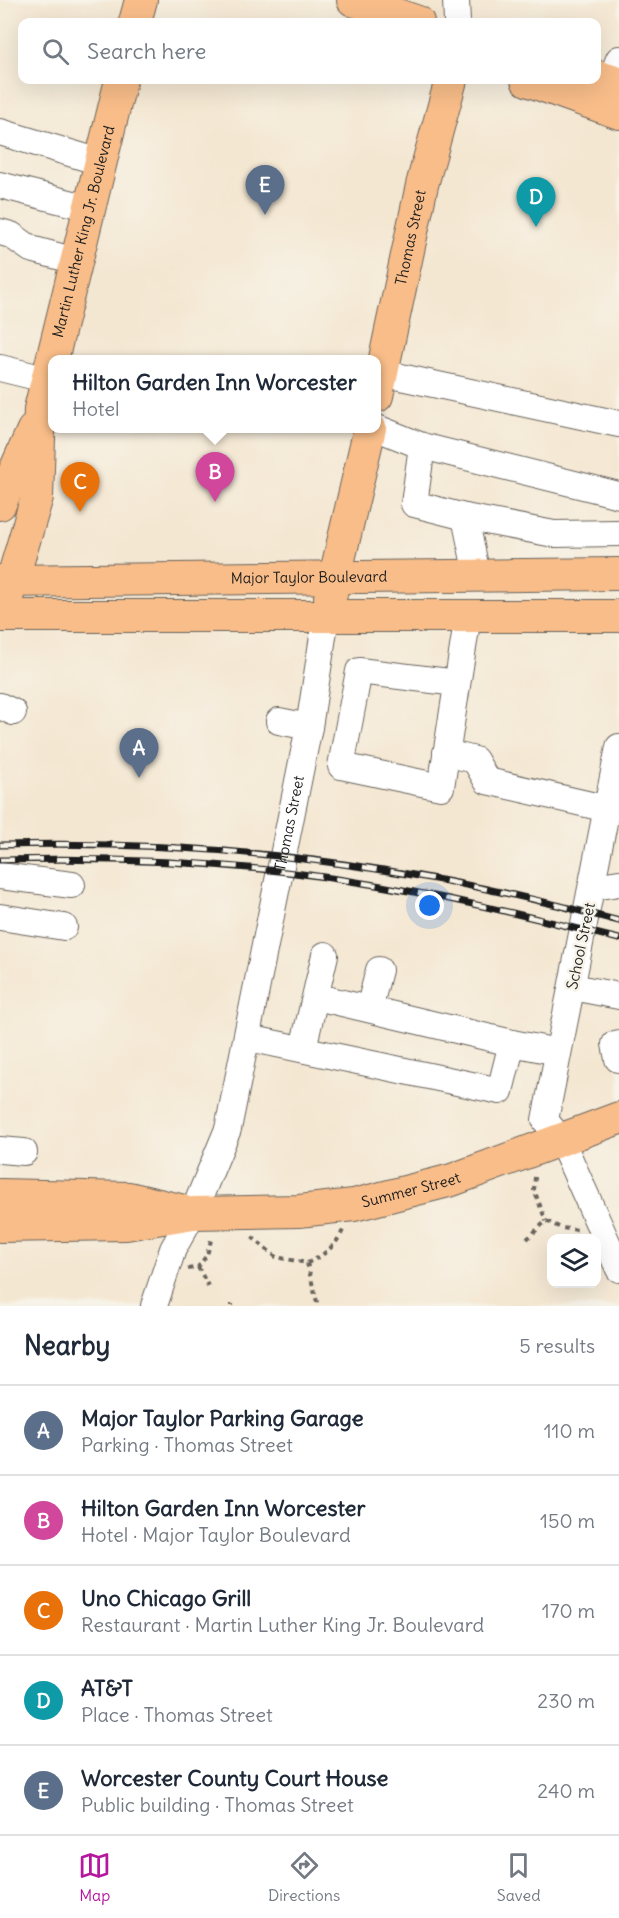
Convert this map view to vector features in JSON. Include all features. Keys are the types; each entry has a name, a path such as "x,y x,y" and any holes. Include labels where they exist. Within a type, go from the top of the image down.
{"main road":[{"path":"136,18 141,0"},
{"path":"353,0 406,18"},
{"name":"Martin Luther King Jr. Boulevard","path":"55,355 120,84"},
{"name":"Thomas Street","path":"381,375 422,185 450,84"},
{"path":"538,84 619,113"},
{"name":"Martin Luther King Jr. Boulevard","path":"0,504 38,419 48,386"},
{"name":"Martin Luther King Jr. Boulevard","path":"0,617 7,581 37,497 38,419"},
{"name":"Thomas Street","path":"326,617 369,433"},
{"name":"Major Taylor Boulevard","path":"7,581 619,574"},
{"path":"0,617 619,616"},
{"name":"Summer Street","path":"0,1226 126,1224 193,1214 299,1211 354,1205 452,1180 619,1118"},
{"name":"Summer Street","path":"0,1195 129,1198 193,1214"}],"street":[{"path":"456,0 457,18"},
{"path":"0,132 100,162"},
{"path":"0,185 89,208"},
{"path":"0,232 11,235 31,249 76,261"},
{"path":"0,368 48,380"},
{"path":"381,384 619,424"},
{"path":"381,431 423,446 619,495"},
{"path":"423,446 414,504 465,517 554,534 619,533"},
{"path":"465,517 477,575"},
{"path":"457,683 359,671 341,766 441,787 468,616"},
{"name":"Thomas Street","path":"154,1306 173,1249 193,1214 228,1129 309,727 326,617"},
{"path":"279,721 309,727"},
{"name":"School Street","path":"619,747 545,1120 561,1140 619,1269"},
{"path":"446,753 475,760 487,781 608,809"},
{"path":"0,876 72,885"},
{"path":"593,887 619,883"},
{"path":"0,917 64,927"},
{"path":"303,1048 317,997 325,955"},
{"path":"369,1009 379,970"},
{"path":"572,987 619,996"},
{"path":"317,997 558,1052"},
{"path":"248,1038 500,1091 512,1043"}],"path":[{"path":"535,1177 534,1190 546,1221 561,1228 579,1230"},
{"path":"527,1239 546,1221"},
{"path":"252,1237 276,1257 307,1263 319,1258 332,1248 344,1228"},
{"path":"198,1268 207,1255 212,1240"},
{"path":"307,1263 318,1306"},
{"path":"180,1269 198,1268"},
{"path":"198,1268 208,1286"}],"railway":[{"path":"0,845 78,844 156,847 312,860 467,885 619,921"},
{"path":"0,860 129,860 216,865 301,874 448,899 619,939"}],"place":[{"name":"Worcester County Court House","path":"265,215"},
{"name":"AT&T","path":"536,227"},
{"name":"Hilton Garden Inn Worcester","path":"215,502"},
{"name":"Uno Chicago Grill","path":"80,512"},
{"name":"Major Taylor Parking Garage","path":"139,778"}]}
